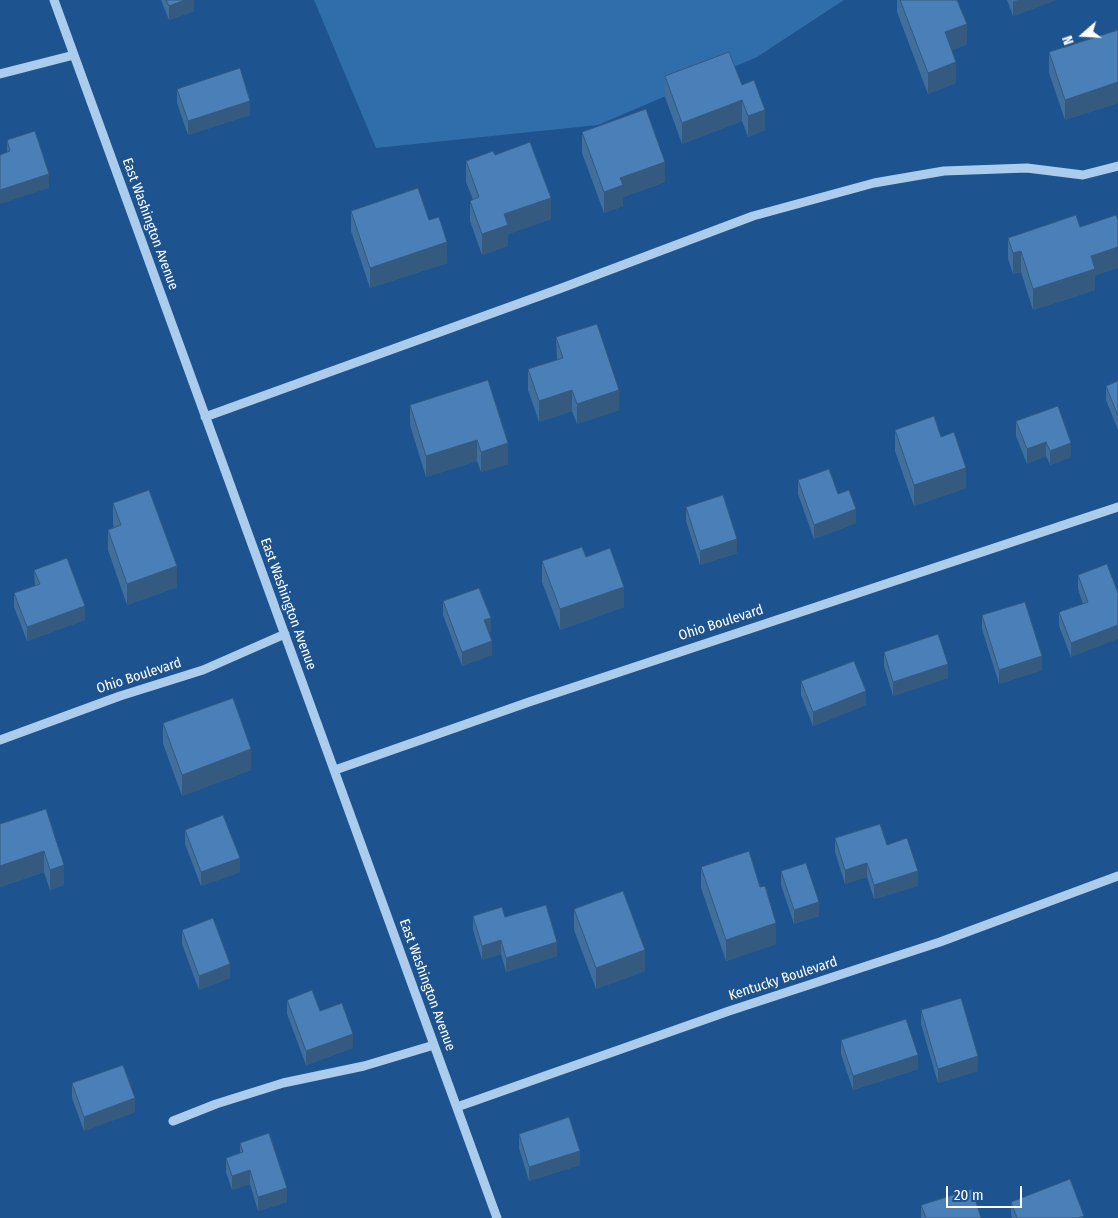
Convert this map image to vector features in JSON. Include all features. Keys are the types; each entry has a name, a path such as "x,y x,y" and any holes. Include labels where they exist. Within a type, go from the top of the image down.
{"street":[{"name":"East Washington Avenue","path":"54,0 497,1218"},
{"path":"0,74 74,55"},
{"path":"205,417 568,286 753,216 874,183 944,170 1027,168 1083,175 1118,166"},
{"name":"Ohio Boulevard","path":"334,770 530,702 1118,507"},
{"name":"Ohio Boulevard","path":"0,740 120,696 203,670 284,634"},
{"name":"Kentucky Boulevard","path":"457,1107 729,1011 940,942 1118,876"},
{"path":"173,1121 216,1104 284,1083 364,1066 434,1045"}],"shaded area":[{"path":"314,0 844,0 757,57 598,125 376,148"}],"building":[{"path":"166,0 185,0 169,6"},
{"path":"900,0 957,0 967,24 945,32 956,62 928,73"},
{"path":"1118,30 1118,82 1065,100 1049,52"},
{"path":"729,52 742,85 754,80 765,110 748,116 742,100 682,123 665,76"},
{"path":"240,68 250,101 188,121 177,89"},
{"path":"646,109 665,162 620,178 623,185 604,192 582,132"},
{"path":"35,131 49,174 0,190 0,155 10,151 7,140"},
{"path":"530,142 551,198 504,214 508,225 482,234 470,201 479,197 466,161 493,151 495,155"},
{"path":"418,188 429,220 439,217 447,242 370,268 351,211"},
{"path":"1076,215 1080,227 1116,215 1118,220 1118,247 1091,256 1095,269 1033,289 1021,251 1013,253 1008,238"},
{"path":"597,324 619,390 577,404 572,390 539,401 528,369 563,358 556,337"},
{"path":"488,380 508,443 481,452 477,440 426,456 410,405"},
{"path":"1118,381 1118,416 1106,386"},
{"path":"1058,406 1071,443 1050,451 1046,442 1027,449 1016,421"},
{"path":"934,416 941,437 954,432 966,468 914,485 895,430"},
{"path":"829,469 838,494 849,490 856,509 814,525 798,480"},
{"path":"149,490 177,566 127,584 108,530 121,525 113,503"},
{"path":"723,495 737,539 700,551 686,507"},
{"path":"582,547 586,557 610,548 624,587 560,609 542,561"},
{"path":"67,558 85,606 27,627 14,593 40,584 34,570"},
{"path":"1107,564 1118,593 1118,625 1071,643 1059,612 1088,602 1078,575"},
{"path":"479,588 491,618 484,620 492,641 462,652 443,601"},
{"path":"1025,602 1042,656 999,670 982,615"},
{"path":"938,634 948,664 893,682 884,652"},
{"path":"854,661 866,691 813,712 801,681"},
{"path":"233,698 251,749 182,775 163,723"},
{"path":"46,809 64,865 50,870 44,851 0,866 0,824"},
{"path":"223,815 240,858 201,872 185,830"},
{"path":"880,824 887,845 907,838 918,871 874,885 867,863 845,870 835,838"},
{"path":"749,851 760,887 765,886 776,923 726,940 701,867"},
{"path":"806,863 819,902 794,910 781,871"},
{"path":"623,891 645,950 596,968 574,909"},
{"path":"546,905 557,942 506,958 501,940 482,946 473,916 502,907 505,917"},
{"path":"213,918 230,964 199,976 182,930"},
{"path":"312,990 320,1011 342,1003 353,1034 306,1051 287,1000"},
{"path":"961,998 978,1056 938,1069 921,1010"},
{"path":"906,1019 918,1055 853,1076 841,1040"},
{"path":"123,1065 135,1098 84,1117 72,1083"},
{"path":"569,1117 580,1151 529,1167 519,1134"},
{"path":"269,1133 287,1188 258,1197 250,1170 232,1176 226,1158 243,1152 240,1143"},
{"path":"1070,1179 1084,1216 1078,1218 1017,1218 1011,1202"},
{"path":"972,1189 981,1218 926,1218 921,1205"}]}
